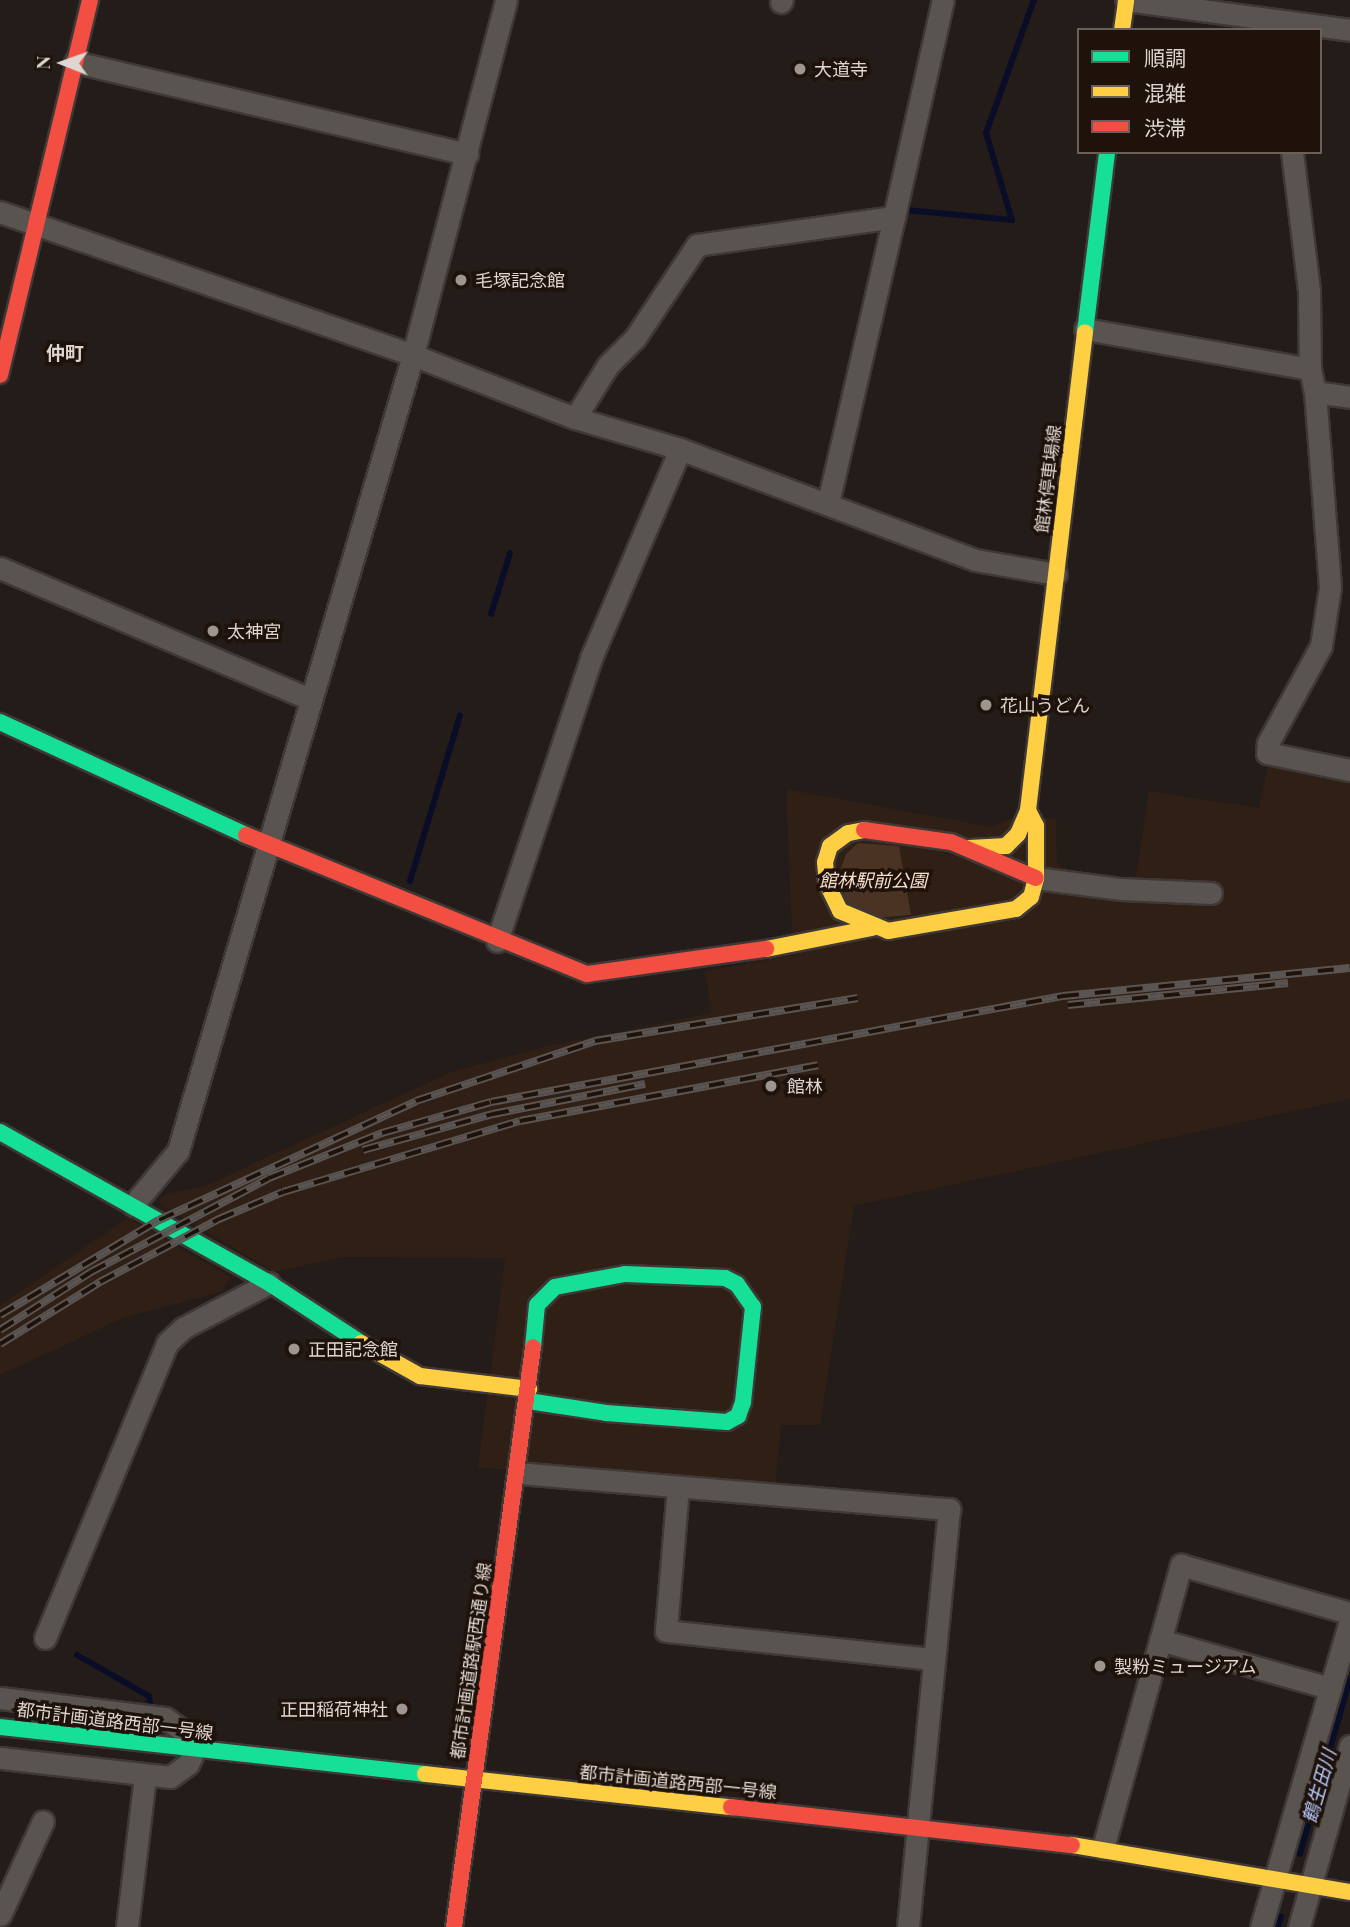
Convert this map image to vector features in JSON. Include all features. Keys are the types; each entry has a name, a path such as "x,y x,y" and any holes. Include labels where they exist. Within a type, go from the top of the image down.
{"street":[{"path":"0,375 90,0"},
{"path":"133,1205 178,1151 269,845 308,698 413,355 506,0"},
{"path":"828,503 943,0"},
{"path":"1122,28 1126,0 1281,17 1350,30"},
{"path":"75,62 467,154"},
{"name":"館林停車場線","path":"1028,810 1107,154"},
{"path":"1292,154 1309,291 1310,369 1315,391 1330,587 1321,646 1268,743 1267,753 1350,770"},
{"path":"0,212 413,355 575,418 680,449 975,560 1056,574"},
{"path":"575,418 608,365 635,338 697,245 894,218"},
{"path":"1085,330 1310,369"},
{"path":"1315,391 1350,397"},
{"path":"497,941 591,658 680,449"},
{"path":"0,568 308,698"},
{"path":"0,722 269,845 497,941 587,974 775,947 872,928 908,930 1016,909 1031,897 1035,878 1036,826 1028,810"},
{"path":"969,848 1006,846 1018,834 1028,810"},
{"path":"872,928 839,911 831,901 826,853 848,833 869,829 901,831 969,848 1035,878 1121,889 1211,893"},
{"path":"775,947 807,930 831,901"},
{"path":"0,1132 269,1283 400,1368 420,1376 528,1395 606,1413 727,1422 738,1416 743,1402 753,1307 737,1284 725,1278 625,1274 555,1287 537,1305 528,1395"},
{"path":"45,1638 167,1343 183,1328 269,1283"},
{"name":"都市計画道路駅西通り線","path":"454,1927 528,1395"},
{"path":"518,1473 949,1508 908,1927"},
{"path":"678,1487 666,1631 933,1659"},
{"path":"1103,1848 1181,1564 1350,1613"},
{"path":"1261,1927 1350,1620"},
{"path":"1160,1640 1330,1688"},
{"path":"0,1698 165,1718 190,1736 194,1751 188,1764 170,1777 0,1758"},
{"name":"都市計画道路西部一号線","path":"0,1727 194,1751 1103,1848 1350,1892"},
{"path":"1299,1927 1350,1746"},
{"path":"127,1927 145,1776"},
{"path":"0,1915 43,1821"}],"shaded area":[{"path":"1268,766 1350,777 1350,1099 854,1206 820,1425 781,1425 775,1485 478,1468 505,1258 343,1257 274,1272 161,1205 159,1199 169,1193 203,1187 451,1072 548,1046 711,1013 705,971 793,955 786,789 992,827 1010,819 1056,818 1057,864 1089,879 1135,883 1149,791 1259,808"},
{"path":"128,1218 231,1277 222,1292 125,1317 0,1375 0,1305"}],"green space":[{"name":"館林駅前公園","path":"858,843 899,846 911,915 874,918 845,901 841,868 846,854"}],"waterway":[{"path":"906,210 1012,220 986,133 1034,0"},
{"path":"491,614 510,553"},
{"path":"410,881 460,715"},
{"path":"77,1655 149,1696 150,1704"},
{"name":"鶴生田川","path":"1300,1854 1350,1678"},
{"name":"鶴生田川","path":"1278,1927 1281,1916"}],"railway":[{"path":"0,1330 91,1272 269,1178 382,1133 491,1102 1063,996 1350,968"},
{"path":"1068,1005 1288,983"},
{"path":"0,1315 159,1220 416,1101 595,1041 858,998"},
{"path":"0,1344 100,1282 219,1219 283,1192 520,1121 818,1065"},
{"path":"363,1150 493,1114 645,1084"}],"traffic: fast":[{"path":"1085,332 1107,154"},
{"path":"0,722 246,835"},
{"path":"0,1132 269,1283 361,1343"},
{"path":"528,1401 606,1413 727,1422 738,1416 743,1402 753,1307 737,1284 725,1278 625,1274 555,1287 537,1305 533,1347"},
{"path":"0,1727 425,1774"}],"traffic: slow":[{"path":"1122,28 1126,0"},
{"path":"969,848 1006,846 1018,834 1028,810 1085,332"},
{"path":"864,830 848,833 830,846 825,862 827,884 840,911 888,931 1016,909 1031,897 1036,878 1036,826 1028,810"},
{"path":"766,949 872,928"},
{"path":"361,1343 420,1376 529,1389"},
{"path":"425,1774 731,1807"},
{"path":"1072,1845 1350,1892"}],"traffic: jam":[{"path":"0,375 90,0"},
{"path":"864,830 951,842 1036,878"},
{"path":"246,835 587,974 766,949"},
{"path":"454,1927 533,1347"},
{"path":"731,1807 1072,1845"}],"place":[{"name":"大道寺","path":"800,69"},
{"name":"毛塚記念館","path":"461,280"},
{"name":"太神宮","path":"213,631"},
{"name":"花山うどん","path":"986,705"},
{"name":"館林","path":"771,1086"},
{"name":"正田記念館","path":"294,1349"},
{"name":"製粉ミュージアム","path":"1100,1666"},
{"name":"正田稲荷神社","path":"402,1709"}],"district":[{"name":"仲町","path":"65,353"}]}
